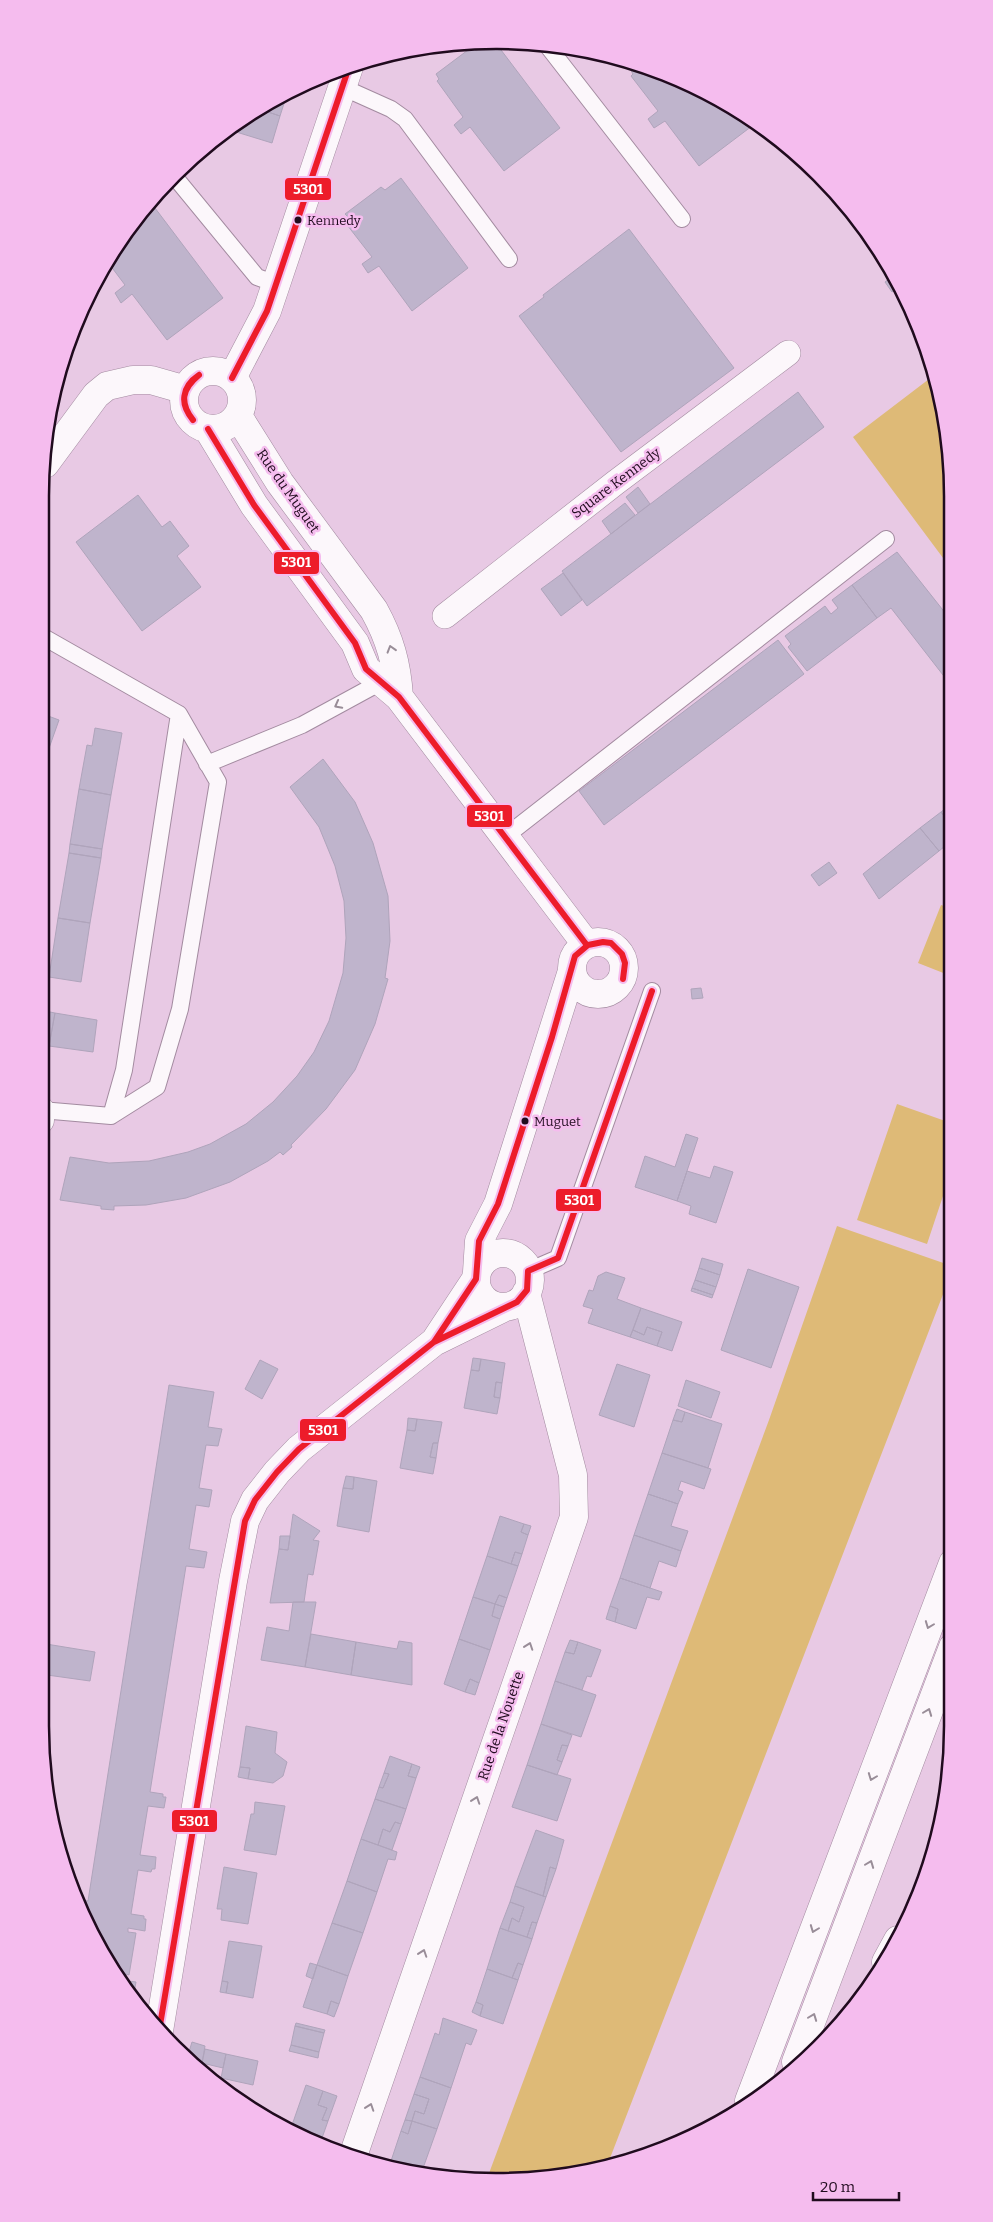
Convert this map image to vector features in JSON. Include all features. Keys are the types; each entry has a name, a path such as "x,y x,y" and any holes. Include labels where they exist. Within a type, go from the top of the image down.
{"street":[{"path":"232,378 267,311 345,77"},
{"name":"Square Kennedy","path":"444,616 788,353"},
{"path":"206,372 224,373 232,378 241,392 242,408 238,416 225,427 208,429 200,427 188,415 184,407 186,390 190,382 206,372"},
{"path":"51,456 96,395 108,386 133,380 151,380 186,390"},
{"name":"Rue du Muguet","path":"238,416 280,484 374,610 385,630 398,670 390,690"},
{"path":"208,429 254,505 355,643 366,669 390,690 506,836 586,944"},
{"path":"518,1281 496,1306 488,1302 477,1288 479,1241 498,1204 552,1037 575,956 586,944 594,942 610,944 617,949 625,963 623,979 618,986 603,994 594,994 579,986 572,971"},
{"path":"552,1037 594,994"},
{"path":"498,1204 518,1281"},
{"path":"434,1342 477,1276 482,1263 488,1257 496,1254 518,1281"},
{"path":"161,2022 245,1521 255,1500 277,1472 299,1449 434,1342 518,1281"},
{"name":"Rue de la Nouette","path":"355,2150 574,1517 573,1475 518,1281"},
{"path":"752,2093 944,1584"},
{"path":"798,2056 944,1671"}],"lane":[{"path":"553,53 682,219"},
{"path":"345,77 405,119 509,259"},
{"path":"179,182 257,277 276,284"},
{"path":"506,836 886,539"},
{"path":"49,641 179,714 218,782 180,1009 157,1087 111,1116 49,1114"},
{"path":"207,764 390,690"},
{"path":"111,1116 124,1070 179,714"},
{"path":"518,1281 558,1258 652,991"}],"shaded area":[{"path":"928,379 936,409 943,467 944,559 853,437"},
{"path":"941,905 944,906 944,973 918,963"},
{"path":"897,1104 944,1121 944,1193 927,1244 857,1220"},
{"path":"837,1226 944,1263 944,1292 610,2159 584,2165 555,2169 489,2173 769,1420"}],"building":[{"path":"500,49 560,128 504,171 470,127 461,134 454,125 463,117 437,81 439,79 436,74 468,50"},
{"path":"631,70 695,95 750,128 699,166 665,121 654,128 648,119 658,111 631,76 633,74"},
{"path":"284,103 280,116 268,112"},
{"path":"268,112 280,116 272,143 237,132"},
{"path":"401,178 468,268 412,311 379,266 368,273 362,264 372,257 344,221 348,217 345,214 381,187 385,190"},
{"path":"155,208 223,298 167,340 132,294 121,303 115,293 125,285 112,268 124,248"},
{"path":"629,229 734,368 621,452 519,316 544,297 543,295"},
{"path":"888,280 894,290 892,292 885,282"},
{"path":"798,392 824,427 587,606 562,571"},
{"path":"638,487 650,504 638,513 626,497"},
{"path":"138,495 162,527 170,521 189,546 177,556 201,587 142,631 76,542"},
{"path":"625,503 635,515 611,534 602,521"},
{"path":"897,552 944,611 944,676 891,608 877,618 852,585"},
{"path":"563,573 582,600 561,616 541,589"},
{"path":"852,585 877,618 807,671 788,647 791,644 785,636 825,606 831,614 838,608 832,600"},
{"path":"778,640 804,674 604,825 579,791"},
{"path":"49,716 59,720 49,748"},
{"path":"95,728 122,733 111,795 79,789 87,745 92,746"},
{"path":"323,759 355,802 373,843 388,896 390,941 385,978 388,979 375,1024 355,1070 326,1109 291,1145 292,1147 283,1155 280,1152 268,1161 230,1182 186,1198 146,1205 114,1206 114,1210 101,1209 101,1206 60,1200 70,1157 109,1163 149,1161 188,1152 210,1144 246,1124 273,1102 297,1076 314,1052 329,1021 343,973 346,938 344,901 335,866 319,827 290,787"},
{"path":"79,789 111,795 102,849 70,844"},
{"path":"941,812 944,816 944,847 939,851 920,828"},
{"path":"920,828 939,851 879,899 863,874"},
{"path":"70,844 102,849 101,858 69,853"},
{"path":"69,853 101,858 90,923 58,918"},
{"path":"829,862 837,873 819,886 811,875"},
{"path":"58,918 90,923 81,982 49,977"},
{"path":"701,988 703,998 692,999 691,989"},
{"path":"49,1012 55,1013 49,1046"},
{"path":"55,1013 97,1020 93,1052 49,1046"},
{"path":"686,1134 698,1138 677,1201 635,1187 645,1156 675,1167"},
{"path":"714,1166 733,1172 716,1223 689,1214 691,1206 677,1201 687,1171 710,1178"},
{"path":"702,1258 723,1264 720,1275 699,1268"},
{"path":"699,1268 720,1275 716,1287 695,1280"},
{"path":"748,1269 799,1287 771,1368 721,1350"},
{"path":"606,1272 625,1278 617,1299 641,1308 630,1337 588,1323 593,1309 583,1306 589,1290 593,1291 598,1276"},
{"path":"695,1280 716,1287 713,1295 692,1288"},
{"path":"692,1288 713,1295 712,1298 691,1291"},
{"path":"641,1308 682,1322 672,1351 657,1346 662,1332 647,1327 644,1335 633,1330"},
{"path":"647,1327 662,1332 657,1346 630,1337 633,1330 644,1335"},
{"path":"473,1358 481,1359 479,1371 471,1370"},
{"path":"481,1359 505,1363 502,1383 496,1382 494,1397 500,1398 497,1414 464,1408 471,1370 479,1371"},
{"path":"260,1360 278,1369 262,1399 245,1389"},
{"path":"617,1364 650,1375 634,1427 599,1415"},
{"path":"686,1380 720,1392 711,1418 678,1406"},
{"path":"496,1382 502,1383 500,1398 494,1397"},
{"path":"169,1385 214,1392 208,1427 222,1429 218,1446 206,1445 199,1488 212,1490 209,1507 196,1505 189,1549 207,1552 204,1568 186,1566 150,1792 163,1794 163,1797 166,1797 164,1808 148,1806 140,1855 156,1857 155,1869 152,1869 151,1872 138,1870 131,1914 144,1916 144,1919 146,1919 145,1931 128,1928 128,1932 136,1933 129,1975 124,1973 109,1949 85,1901 88,1901"},
{"path":"677,1409 685,1412 682,1422 673,1420"},
{"path":"685,1412 722,1424 708,1468 662,1453 673,1420 682,1422"},
{"path":"408,1418 417,1419 415,1431 407,1430"},
{"path":"417,1419 442,1422 438,1443 433,1443 430,1457 436,1458 433,1474 400,1468 407,1430 415,1431"},
{"path":"433,1443 438,1443 436,1458 430,1457"},
{"path":"662,1453 711,1469 704,1489 681,1481 678,1490 683,1492 678,1504 648,1494"},
{"path":"346,1476 354,1477 353,1489 343,1488"},
{"path":"354,1477 377,1481 369,1532 337,1526 343,1488 353,1489"},
{"path":"648,1494 678,1504 671,1526 688,1531 681,1551 634,1535"},
{"path":"293,1514 320,1531 313,1540 319,1541 313,1575 308,1574 304,1602 270,1603 279,1549 288,1550"},
{"path":"500,1516 524,1524 521,1532 528,1535 522,1554 515,1552 511,1564 487,1556"},
{"path":"524,1524 531,1526 528,1535 521,1532"},
{"path":"634,1535 681,1551 676,1567 659,1561 650,1588 620,1578"},
{"path":"280,1536 290,1536 288,1550 279,1549"},
{"path":"515,1552 522,1554 518,1566 511,1564"},
{"path":"487,1556 518,1566 507,1598 499,1595 495,1604 473,1597"},
{"path":"620,1578 662,1592 659,1600 647,1597 636,1629 615,1622 618,1609 610,1606"},
{"path":"499,1595 507,1598 504,1607 495,1604"},
{"path":"473,1597 495,1604 492,1616 500,1619 490,1650 459,1639"},
{"path":"293,1602 316,1602 305,1667 261,1660 267,1627 289,1631"},
{"path":"495,1604 504,1607 500,1619 492,1616"},
{"path":"610,1606 618,1609 615,1622 606,1619"},
{"path":"311,1634 356,1642 351,1675 305,1667"},
{"path":"459,1639 490,1650 479,1683 470,1679 465,1692 444,1684"},
{"path":"570,1640 578,1642 574,1654 565,1652"},
{"path":"399,1641 412,1643 412,1685 351,1675 356,1642 397,1649"},
{"path":"578,1642 601,1650 591,1677 587,1676 582,1690 555,1681 565,1652 574,1654"},
{"path":"49,1644 95,1652 90,1681 49,1675"},
{"path":"470,1679 479,1683 475,1695 465,1692"},
{"path":"555,1681 596,1695 581,1737 541,1724"},
{"path":"541,1724 572,1735 568,1746 562,1745 557,1760 562,1762 557,1775 527,1765"},
{"path":"246,1726 277,1732 275,1753 287,1762 283,1776 273,1783 248,1779 250,1768 240,1767"},
{"path":"562,1745 568,1746 562,1762 557,1760"},
{"path":"390,1756 412,1764 408,1776 416,1778 406,1809 375,1799 379,1787 383,1788 389,1774 384,1773"},
{"path":"412,1764 420,1767 416,1778 408,1776"},
{"path":"527,1765 571,1779 557,1821 512,1807"},
{"path":"240,1767 250,1768 248,1779 238,1777"},
{"path":"384,1773 389,1774 383,1788 379,1787"},
{"path":"375,1799 406,1809 401,1824 395,1822 390,1832 383,1829 378,1845 361,1839"},
{"path":"255,1802 285,1806 276,1855 244,1850 251,1814 254,1814"},
{"path":"395,1822 401,1824 392,1850 378,1845 383,1829 390,1832"},
{"path":"536,1830 564,1840 556,1869 550,1867 543,1896 515,1886"},
{"path":"361,1839 397,1852 395,1860 388,1859 377,1892 347,1881"},
{"path":"224,1867 257,1873 248,1924 221,1920 222,1909 217,1909"},
{"path":"550,1867 556,1869 546,1897 543,1896"},
{"path":"347,1881 377,1892 363,1933 332,1923"},
{"path":"515,1886 546,1897 537,1923 532,1922 527,1937 508,1931 512,1918 519,1922 524,1907 510,1902"},
{"path":"510,1902 524,1907 519,1922 512,1918 508,1931 500,1928"},
{"path":"532,1922 537,1923 532,1939 527,1937"},
{"path":"332,1923 363,1933 348,1976 317,1965"},
{"path":"500,1928 532,1939 523,1965 518,1963 512,1978 487,1969"},
{"path":"229,1941 262,1946 253,1998 226,1993 228,1982 222,1981"},
{"path":"310,1963 317,1965 313,1979 306,1976"},
{"path":"518,1963 523,1965 518,1980 512,1978"},
{"path":"317,1965 348,1976 339,2004 331,2001 327,2014 303,2007"},
{"path":"487,1969 518,1980 503,2024 480,2016 483,2005 476,2002"},
{"path":"129,1981 136,1982 135,1989"},
{"path":"222,1981 228,1982 226,1993 220,1992"},
{"path":"331,2001 339,2004 334,2017 327,2014"},
{"path":"476,2002 483,2005 480,2016 472,2012"},
{"path":"443,2018 477,2030 471,2045 466,2043 451,2088 420,2077 435,2033 439,2035"},
{"path":"296,2023 325,2030 324,2033 295,2026"},
{"path":"295,2026 324,2033 319,2052 291,2045"},
{"path":"192,2042 205,2046 202,2063 201,2062 189,2051"},
{"path":"291,2045 319,2052 318,2058 289,2051"},
{"path":"205,2049 226,2054 223,2068 202,2063"},
{"path":"226,2054 258,2061 253,2085 221,2078"},
{"path":"420,2077 451,2088 437,2129 412,2121 415,2111 424,2114 429,2099 414,2094"},
{"path":"306,2085 323,2091 318,2105 327,2108 322,2120 328,2121 322,2138 292,2124"},
{"path":"323,2091 337,2096 328,2121 322,2120 327,2108 318,2105"},
{"path":"414,2094 429,2099 424,2114 415,2111 412,2121 405,2120"},
{"path":"405,2120 412,2121 408,2134 401,2131"},
{"path":"412,2121 437,2129 423,2167 391,2161 401,2131 408,2134"}],"transit line":[{"name":"5301","path":"232,378 267,311 346,75"},
{"name":"5301","path":"193,420 186,408 184,396 189,385 199,375"},
{"name":"5301","path":"193,420 186,408 184,396 193,380 199,375"},
{"name":"5301","path":"208,429 254,505 355,643 366,669 399,697 586,944"},
{"name":"5301","path":"161,2022 245,1521 255,1500 277,1472 299,1449 434,1342 476,1279 479,1241 498,1204 552,1037 575,956 588,945 603,942 611,943 622,954 625,963 623,979"},
{"name":"5301","path":"434,1342 517,1302 527,1290 528,1271 558,1258 652,991"}],"place":[{"name":"Kennedy","path":"298,220"},
{"name":"Muguet","path":"525,1121"}]}
